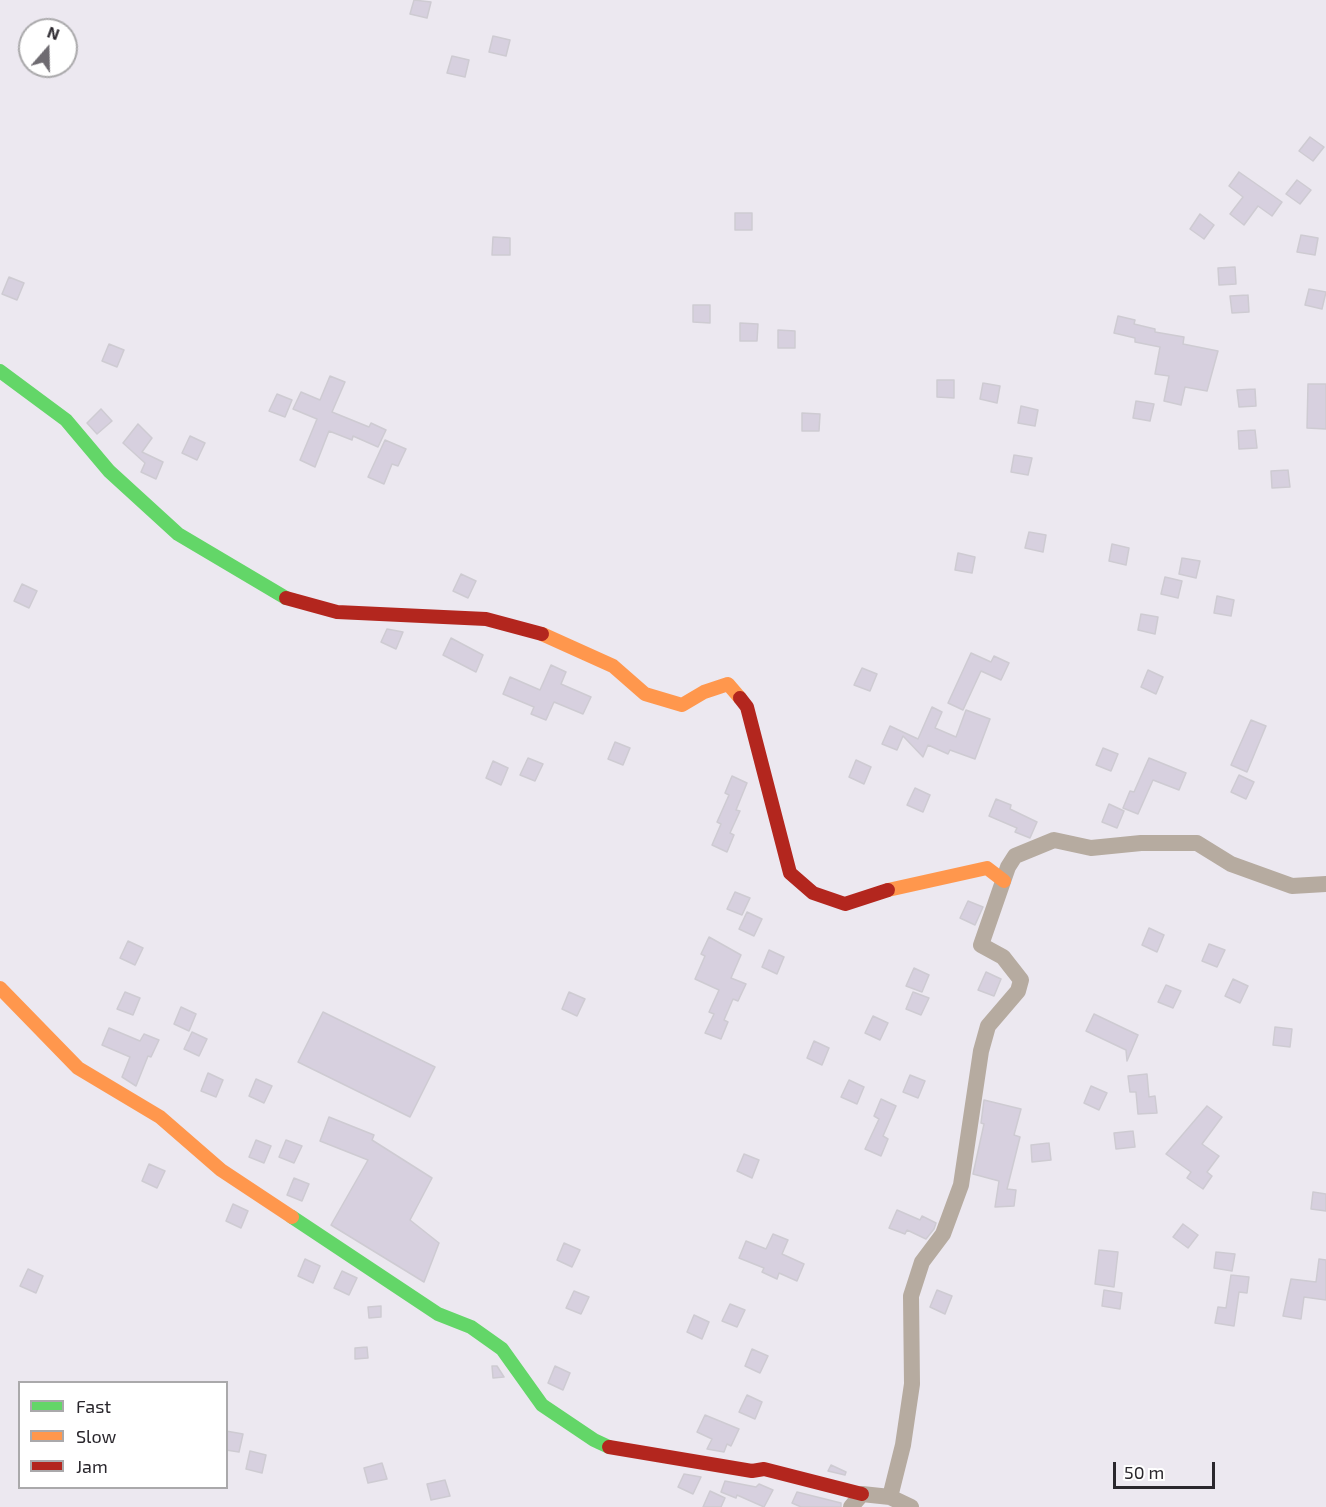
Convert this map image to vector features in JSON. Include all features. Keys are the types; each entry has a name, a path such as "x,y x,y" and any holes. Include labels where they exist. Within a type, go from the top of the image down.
{"street":[{"path":"0,371 66,420 109,471 178,534 280,596 337,612 486,619 544,635 613,666 645,694 682,705 704,692 728,684 747,706 790,873 813,893 845,904 882,891 987,868 1004,882"},
{"path":"890,1497 903,1445 912,1384 911,1296 922,1262 943,1234 961,1185 981,1051 988,1026 1018,991 1021,980 1003,957 981,945 1015,856 1054,840 1091,848 1141,843 1197,843 1231,864 1292,886 1326,884"},
{"path":"0,988 78,1068 160,1117 221,1170 438,1314 471,1327 502,1349 542,1405 594,1440 612,1448 752,1471 764,1469 862,1494 890,1497 911,1507"},
{"path":"851,1507 862,1494"}],"building":[{"path":"414,0 431,2 427,18 410,14"},
{"path":"493,36 510,40 506,56 489,52"},
{"path":"452,56 469,60 465,77 447,73"},
{"path":"1310,137 1324,147 1313,161 1299,151"},
{"path":"1239,172 1282,202 1272,216 1258,206 1244,225 1230,214 1243,197 1229,186"},
{"path":"1297,180 1311,190 1300,204 1286,194"},
{"path":"735,213 752,213 752,230 735,230"},
{"path":"1200,214 1214,225 1204,239 1190,229"},
{"path":"1301,235 1318,238 1315,255 1297,252"},
{"path":"493,237 510,238 510,255 492,255"},
{"path":"1235,267 1236,284 1219,285 1218,268"},
{"path":"9,277 24,283 17,300 2,294"},
{"path":"1309,289 1326,292 1322,309 1305,305"},
{"path":"1248,295 1249,312 1232,313 1230,296"},
{"path":"693,305 710,305 710,323 693,322"},
{"path":"1118,316 1135,320 1134,324 1155,329 1155,332 1184,337 1183,344 1218,351 1207,391 1185,387 1181,405 1164,401 1169,376 1155,374 1160,347 1135,342 1135,338 1114,333"},
{"path":"740,323 758,324 757,341 740,341"},
{"path":"778,330 795,331 795,348 778,348"},
{"path":"109,344 124,350 117,367 102,361"},
{"path":"330,376 345,382 332,412 369,427 371,423 386,430 378,447 353,436 352,440 329,431 315,467 300,460 317,419 293,409 301,392 320,400"},
{"path":"937,380 954,380 954,398 937,397"},
{"path":"983,383 1000,386 997,403 980,399"},
{"path":"1308,384 1326,384 1326,429 1307,428"},
{"path":"1255,389 1256,406 1239,407 1237,390"},
{"path":"277,394 292,400 285,417 269,411"},
{"path":"1136,401 1154,404 1150,421 1133,418"},
{"path":"1021,406 1038,410 1035,426 1018,423"},
{"path":"101,409 112,421 97,434 87,423"},
{"path":"802,413 820,414 819,431 802,431"},
{"path":"138,424 152,438 142,452 163,462 156,479 141,472 145,463 123,443"},
{"path":"1255,430 1257,448 1239,449 1238,431"},
{"path":"190,436 205,443 197,460 182,453"},
{"path":"385,440 406,449 398,466 392,464 384,484 368,477"},
{"path":"1014,455 1032,458 1028,475 1011,472"},
{"path":"1288,470 1290,487 1272,488 1271,471"},
{"path":"1029,532 1046,535 1043,552 1025,548"},
{"path":"1112,544 1129,548 1126,565 1109,561"},
{"path":"958,553 975,557 972,573 955,570"},
{"path":"1182,558 1200,561 1196,578 1179,574"},
{"path":"461,574 476,581 468,598 453,591"},
{"path":"1165,577 1182,581 1178,598 1161,594"},
{"path":"22,584 37,591 29,608 14,601"},
{"path":"1217,596 1234,600 1231,616 1214,613"},
{"path":"1141,614 1158,617 1155,634 1138,630"},
{"path":"387,629 403,632 396,649 381,642"},
{"path":"451,638 483,655 476,672 443,655"},
{"path":"971,653 991,662 994,656 1009,663 1001,680 981,671 963,710 948,703"},
{"path":"551,665 566,672 561,684 591,697 583,714 554,702 546,720 531,714 534,707 503,694 510,677 540,690"},
{"path":"862,668 877,674 870,691 854,685"},
{"path":"1148,670 1163,677 1156,694 1141,687"},
{"path":"932,707 942,712 935,728 956,737 966,710 990,719 975,759 950,750 948,754 928,745 923,757 903,736 897,750 882,744 890,726 918,739"},
{"path":"1251,720 1266,726 1247,772 1231,765"},
{"path":"615,742 630,748 623,765 608,759"},
{"path":"1103,748 1118,754 1111,771 1096,765"},
{"path":"528,758 543,764 535,781 520,775"},
{"path":"1149,758 1186,773 1179,790 1153,780 1138,814 1123,808 1130,791 1134,792"},
{"path":"856,760 871,767 864,784 849,777"},
{"path":"493,761 508,768 501,785 486,778"},
{"path":"1239,775 1254,782 1246,799 1231,792"},
{"path":"732,776 747,783 736,810 740,811 730,833 734,835 727,852 712,845 721,824 717,822 729,795 725,793"},
{"path":"915,788 930,795 923,812 907,805"},
{"path":"996,799 1011,805 1010,809 1037,822 1030,838 1015,832 1017,828 989,816"},
{"path":"1109,804 1124,811 1117,828 1102,822"},
{"path":"735,892 750,898 742,915 727,909"},
{"path":"968,901 983,907 975,925 960,918"},
{"path":"747,912 762,919 754,936 739,929"},
{"path":"1149,928 1164,935 1157,952 1142,945"},
{"path":"709,937 741,955 731,978 746,984 738,1001 733,999 724,1020 728,1022 721,1039 705,1033 714,1014 709,1012 719,990 695,979 705,956 701,954"},
{"path":"128,941 143,948 135,965 120,958"},
{"path":"1209,944 1225,950 1217,967 1202,961"},
{"path":"769,950 784,957 777,974 762,967"},
{"path":"914,968 929,975 922,992 906,986"},
{"path":"986,972 1001,979 994,996 978,990"},
{"path":"1233,979 1248,986 1240,1003 1225,996"},
{"path":"1166,985 1181,991 1173,1008 1158,1002"},
{"path":"125,992 140,998 133,1015 117,1009"},
{"path":"569,992 585,999 577,1016 562,1009"},
{"path":"913,992 929,998 921,1015 906,1009"},
{"path":"181,1007 196,1014 189,1031 174,1024"},
{"path":"323,1012 435,1067 410,1117 298,1062"},
{"path":"1094,1014 1138,1035 1127,1061 1126,1050 1086,1031"},
{"path":"873,1016 888,1023 880,1040 865,1033"},
{"path":"1275,1027 1292,1029 1290,1047 1273,1045"},
{"path":"109,1028 140,1041 144,1034 159,1040 151,1057 148,1056 136,1086 122,1077 130,1057 102,1045"},
{"path":"192,1032 207,1039 199,1056 184,1049"},
{"path":"814,1041 829,1048 822,1065 807,1058"},
{"path":"208,1073 223,1080 216,1097 201,1091"},
{"path":"1147,1074 1149,1097 1155,1096 1157,1113 1138,1114 1136,1092 1130,1092 1128,1076"},
{"path":"910,1075 925,1081 918,1098 903,1092"},
{"path":"256,1079 272,1086 264,1103 249,1096"},
{"path":"849,1080 864,1087 857,1104 841,1097"},
{"path":"1091,1086 1107,1093 1099,1110 1084,1103"},
{"path":"881,1099 896,1106 883,1136 888,1139 881,1156 865,1149 879,1119 874,1116"},
{"path":"984,1100 1021,1109 1014,1135 1020,1137 1007,1189 1016,1190 1014,1206 995,1207 999,1181 973,1174 984,1124 981,1123"},
{"path":"1207,1106 1222,1117 1202,1144 1219,1156 1207,1172 1212,1176 1203,1189 1187,1178 1191,1172 1166,1154"},
{"path":"329,1117 374,1135 372,1140 432,1178 410,1220 439,1243 424,1282 331,1225 368,1160 320,1141"},
{"path":"1133,1131 1135,1147 1116,1149 1114,1133"},
{"path":"256,1140 271,1146 264,1163 249,1157"},
{"path":"286,1140 302,1146 294,1163 279,1157"},
{"path":"1049,1143 1051,1160 1032,1162 1031,1145"},
{"path":"744,1154 759,1160 752,1178 737,1171"},
{"path":"149,1164 165,1171 157,1188 142,1181"},
{"path":"294,1178 309,1184 302,1201 287,1195"},
{"path":"1313,1192 1326,1194 1326,1211 1311,1209"},
{"path":"233,1204 248,1211 241,1228 226,1221"},
{"path":"897,1210 920,1220 922,1216 936,1223 934,1229 926,1239 907,1230 905,1234 889,1228"},
{"path":"1183,1224 1198,1235 1188,1248 1173,1237"},
{"path":"773,1234 788,1240 782,1254 804,1264 797,1281 779,1273 777,1279 762,1272 764,1268 739,1258 746,1241 766,1249"},
{"path":"564,1243 580,1250 572,1267 557,1260"},
{"path":"1099,1250 1118,1252 1114,1287 1095,1284"},
{"path":"1216,1252 1235,1254 1232,1271 1214,1268"},
{"path":"305,1259 320,1266 313,1283 298,1276"},
{"path":"1319,1259 1326,1260 1326,1300 1304,1297 1301,1319 1283,1316 1291,1279 1316,1282"},
{"path":"28,1269 43,1276 36,1293 20,1286"},
{"path":"342,1271 357,1278 349,1295 334,1288"},
{"path":"1231,1275 1249,1277 1247,1293 1239,1292 1234,1326 1215,1323 1218,1307 1226,1308"},
{"path":"937,1290 952,1296 945,1314 930,1307"},
{"path":"1104,1290 1122,1293 1120,1309 1102,1306"},
{"path":"574,1291 589,1297 581,1314 566,1308"},
{"path":"730,1304 745,1310 737,1327 722,1321"},
{"path":"381,1306 381,1317 369,1318 368,1307"},
{"path":"694,1315 709,1322 702,1339 687,1332"},
{"path":"367,1347 368,1358 355,1359 355,1348"},
{"path":"752,1349 768,1356 760,1373 745,1366"},
{"path":"492,1366 497,1366 504,1377 493,1378"},
{"path":"555,1366 570,1373 563,1390 548,1383"},
{"path":"747,1395 762,1402 755,1419 739,1412"},
{"path":"705,1415 739,1429 731,1446 727,1444 724,1452 707,1449 712,1439 697,1432"},
{"path":"228,1431 243,1434 239,1452 228,1450"},
{"path":"250,1451 266,1455 262,1473 246,1469"},
{"path":"382,1463 387,1479 368,1483 364,1468"},
{"path":"831,1465 846,1472 845,1475 828,1471"},
{"path":"684,1474 701,1477 693,1494 678,1487"},
{"path":"445,1480 450,1496 431,1500 427,1484"},
{"path":"725,1481 756,1487 759,1484 773,1490 764,1507 737,1495 736,1498 721,1492"},
{"path":"710,1491 725,1498 721,1507 703,1507"},
{"path":"797,1492 841,1503 841,1507 801,1507 792,1503"}],"traffic: fast":[{"path":"0,371 66,420 109,471 178,534 286,598"},
{"path":"292,1217 438,1314 471,1327 502,1349 542,1405 594,1440 609,1447"}],"traffic: slow":[{"path":"542,634 613,666 645,694 682,705 704,692 728,684 740,698"},
{"path":"888,890 987,868 1004,881"},
{"path":"0,988 78,1068 160,1117 221,1170 292,1217"}],"traffic: jam":[{"path":"286,598 337,612 486,619 542,634"},
{"path":"740,698 747,707 790,873 813,893 845,904 888,890"},
{"path":"609,1447 752,1471 764,1469 862,1494"}]}
